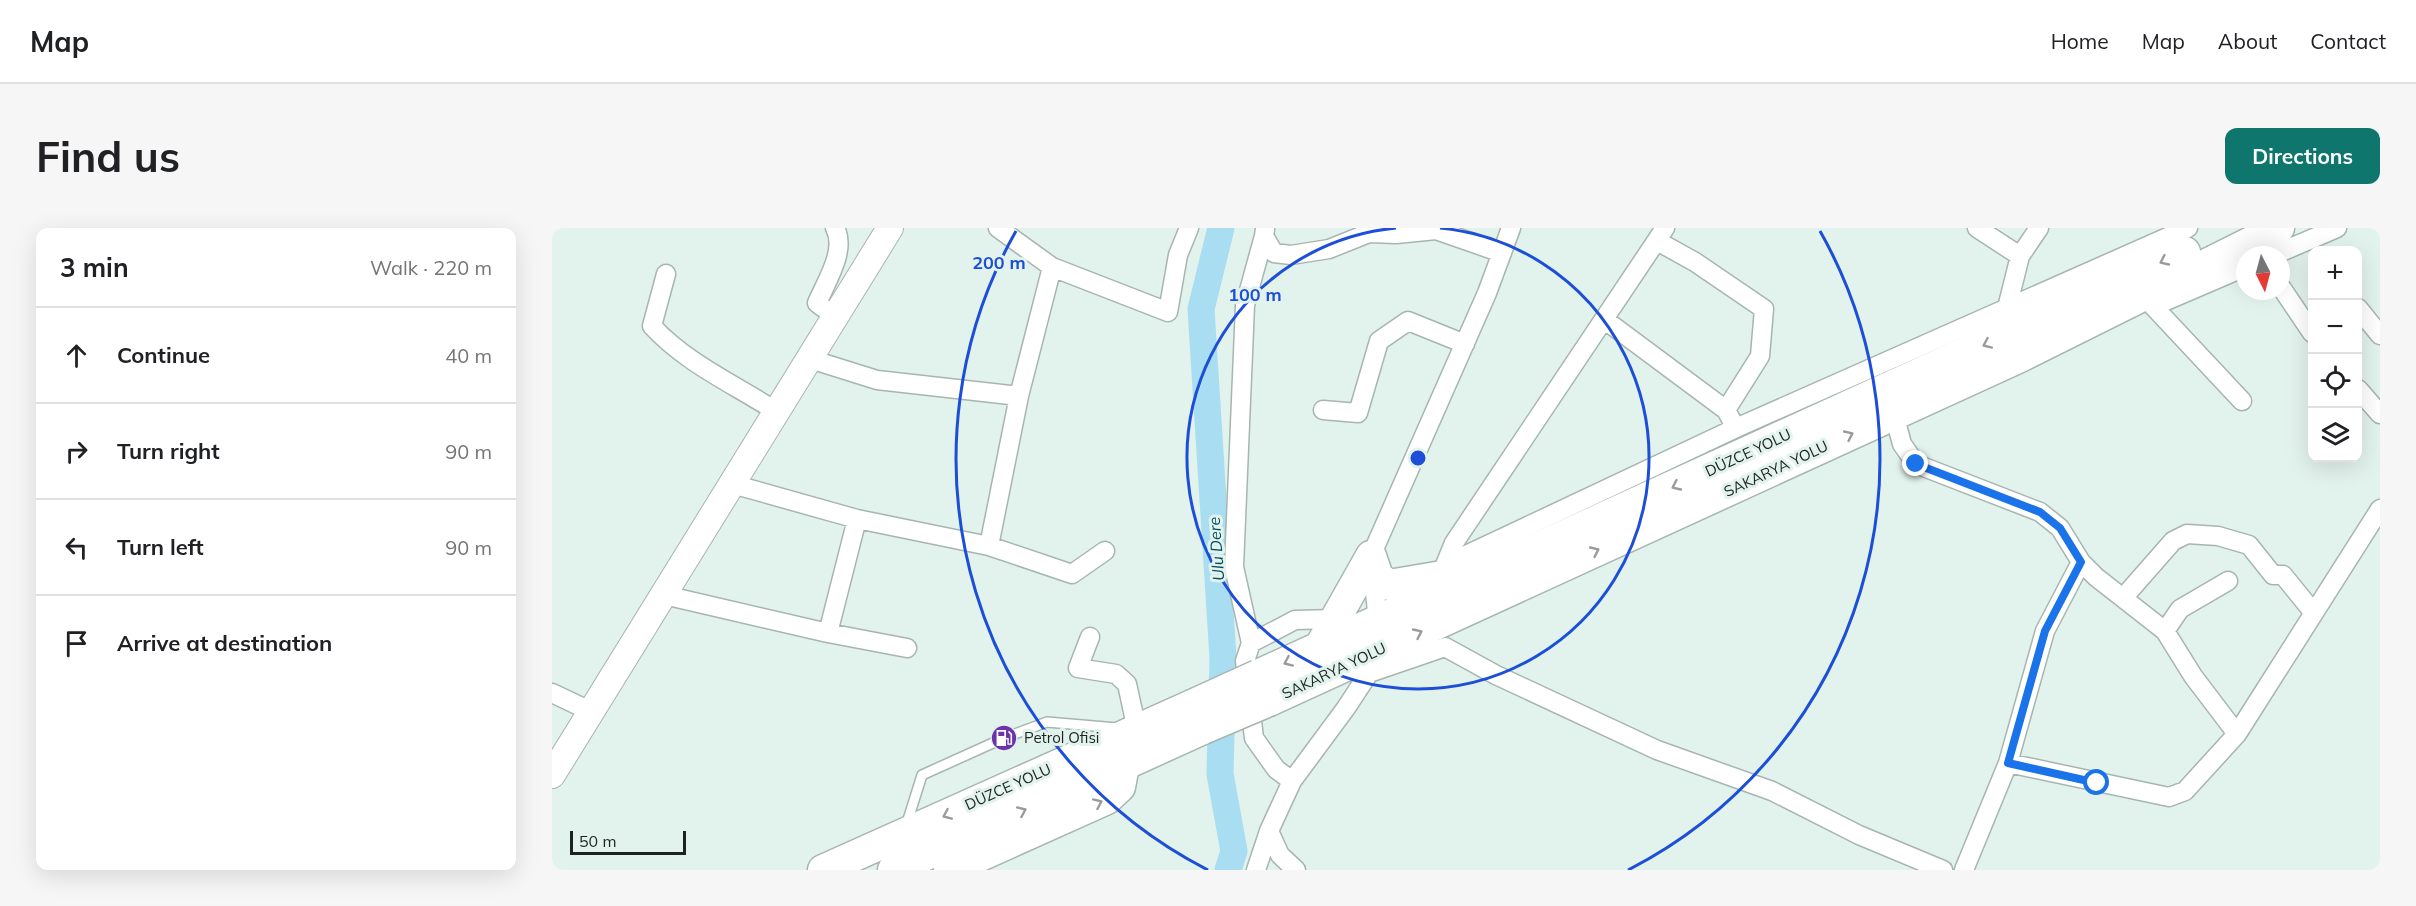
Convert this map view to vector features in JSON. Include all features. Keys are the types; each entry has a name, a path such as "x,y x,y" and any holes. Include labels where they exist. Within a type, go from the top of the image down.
{"highway":[{"name":"DÜZCE YOLU","path":"1264,688 1319,648 1382,634 1438,580 1499,567 2236,228"},
{"name":"SAKARYA YOLU","path":"1264,688 1382,634 1894,414 2020,357 2279,228"},
{"path":"1371,556 1378,577 1389,585 1438,580"},
{"path":"1319,648 1371,556"},
{"path":"893,870 1124,765 1197,717 1264,688"},
{"name":"DÜZCE YOLU","path":"824,870 1137,730 1197,717"},
{"path":"949,870 1107,799 1120,787 1124,765"}],"main road":[{"path":"556,761 592,711 890,228"}],"street":[{"path":"835,228 840,237 836,259 817,303 836,317"},
{"path":"998,228 1052,267 1168,312 1178,255 1189,228"},
{"path":"1256,870 1269,831 1292,781 1369,673 1382,634 1371,556 1465,344 1511,228"},
{"path":"1977,228 2020,256"},
{"path":"2007,309 2020,256 2039,228"},
{"path":"1438,580 1736,428 2188,228"},
{"path":"2290,251 2313,245 2337,228"},
{"path":"1264,232 1274,253 1291,255 1329,249 1369,233 1396,234 1436,230 1502,254"},
{"path":"1264,232 1245,305 1234,567 1251,643 1245,661 1254,738 1276,769 1292,781"},
{"path":"1438,580 1454,543 1661,234 1695,262 1764,309 1760,356 1726,410"},
{"path":"989,546 1019,396 1052,267"},
{"path":"2020,357 2153,306 2236,271"},
{"path":"666,274 652,326 670,346 777,412"},
{"path":"2290,300 2308,326"},
{"path":"2153,306 2242,401"},
{"path":"2362,313 2380,335"},
{"path":"1605,320 1726,410 1736,428"},
{"path":"1323,410 1358,413 1379,341 1408,321 1465,344"},
{"path":"810,359 877,380 1019,396"},
{"path":"2362,394 2380,414"},
{"path":"1894,414 1902,444 1916,464 2040,512 2060,528 2081,562 2096,578 2165,631 2193,676 2237,734"},
{"path":"732,484 857,519 989,546 1072,574 1105,551"},
{"path":"2008,763 2169,797 2185,791 2237,734 2380,509"},
{"path":"828,633 857,519"},
{"path":"2123,598 2173,541 2187,534 2218,536 2248,545 2273,575 2283,575 2313,612"},
{"path":"1964,870 2008,763 2045,631 2081,562"},
{"path":"2165,631 2180,609 2228,581"},
{"path":"664,595 828,633 907,648"},
{"path":"1251,643 1295,620 1335,619"},
{"path":"1090,637 1078,668 1116,674 1127,684 1137,730"},
{"path":"1369,673 1445,647 1496,675 1657,750 1772,791 1859,835 1943,870"},
{"path":"552,693 592,711"},
{"path":"1269,831 1280,855 1296,870"}],"lane":[{"path":"904,834 922,775 983,747 1047,722 1137,730"}],"waterway":[{"name":"Ulu Dere","path":"1221,228 1201,309 1223,658 1220,774 1234,851 1228,870"}],"place":[{"name":"Petrol Ofisi","path":"1004,738"}],"route":[{"path":"1916,464 2040,512 2060,528 2081,562 2045,631 2008,763 2097,783"}]}
